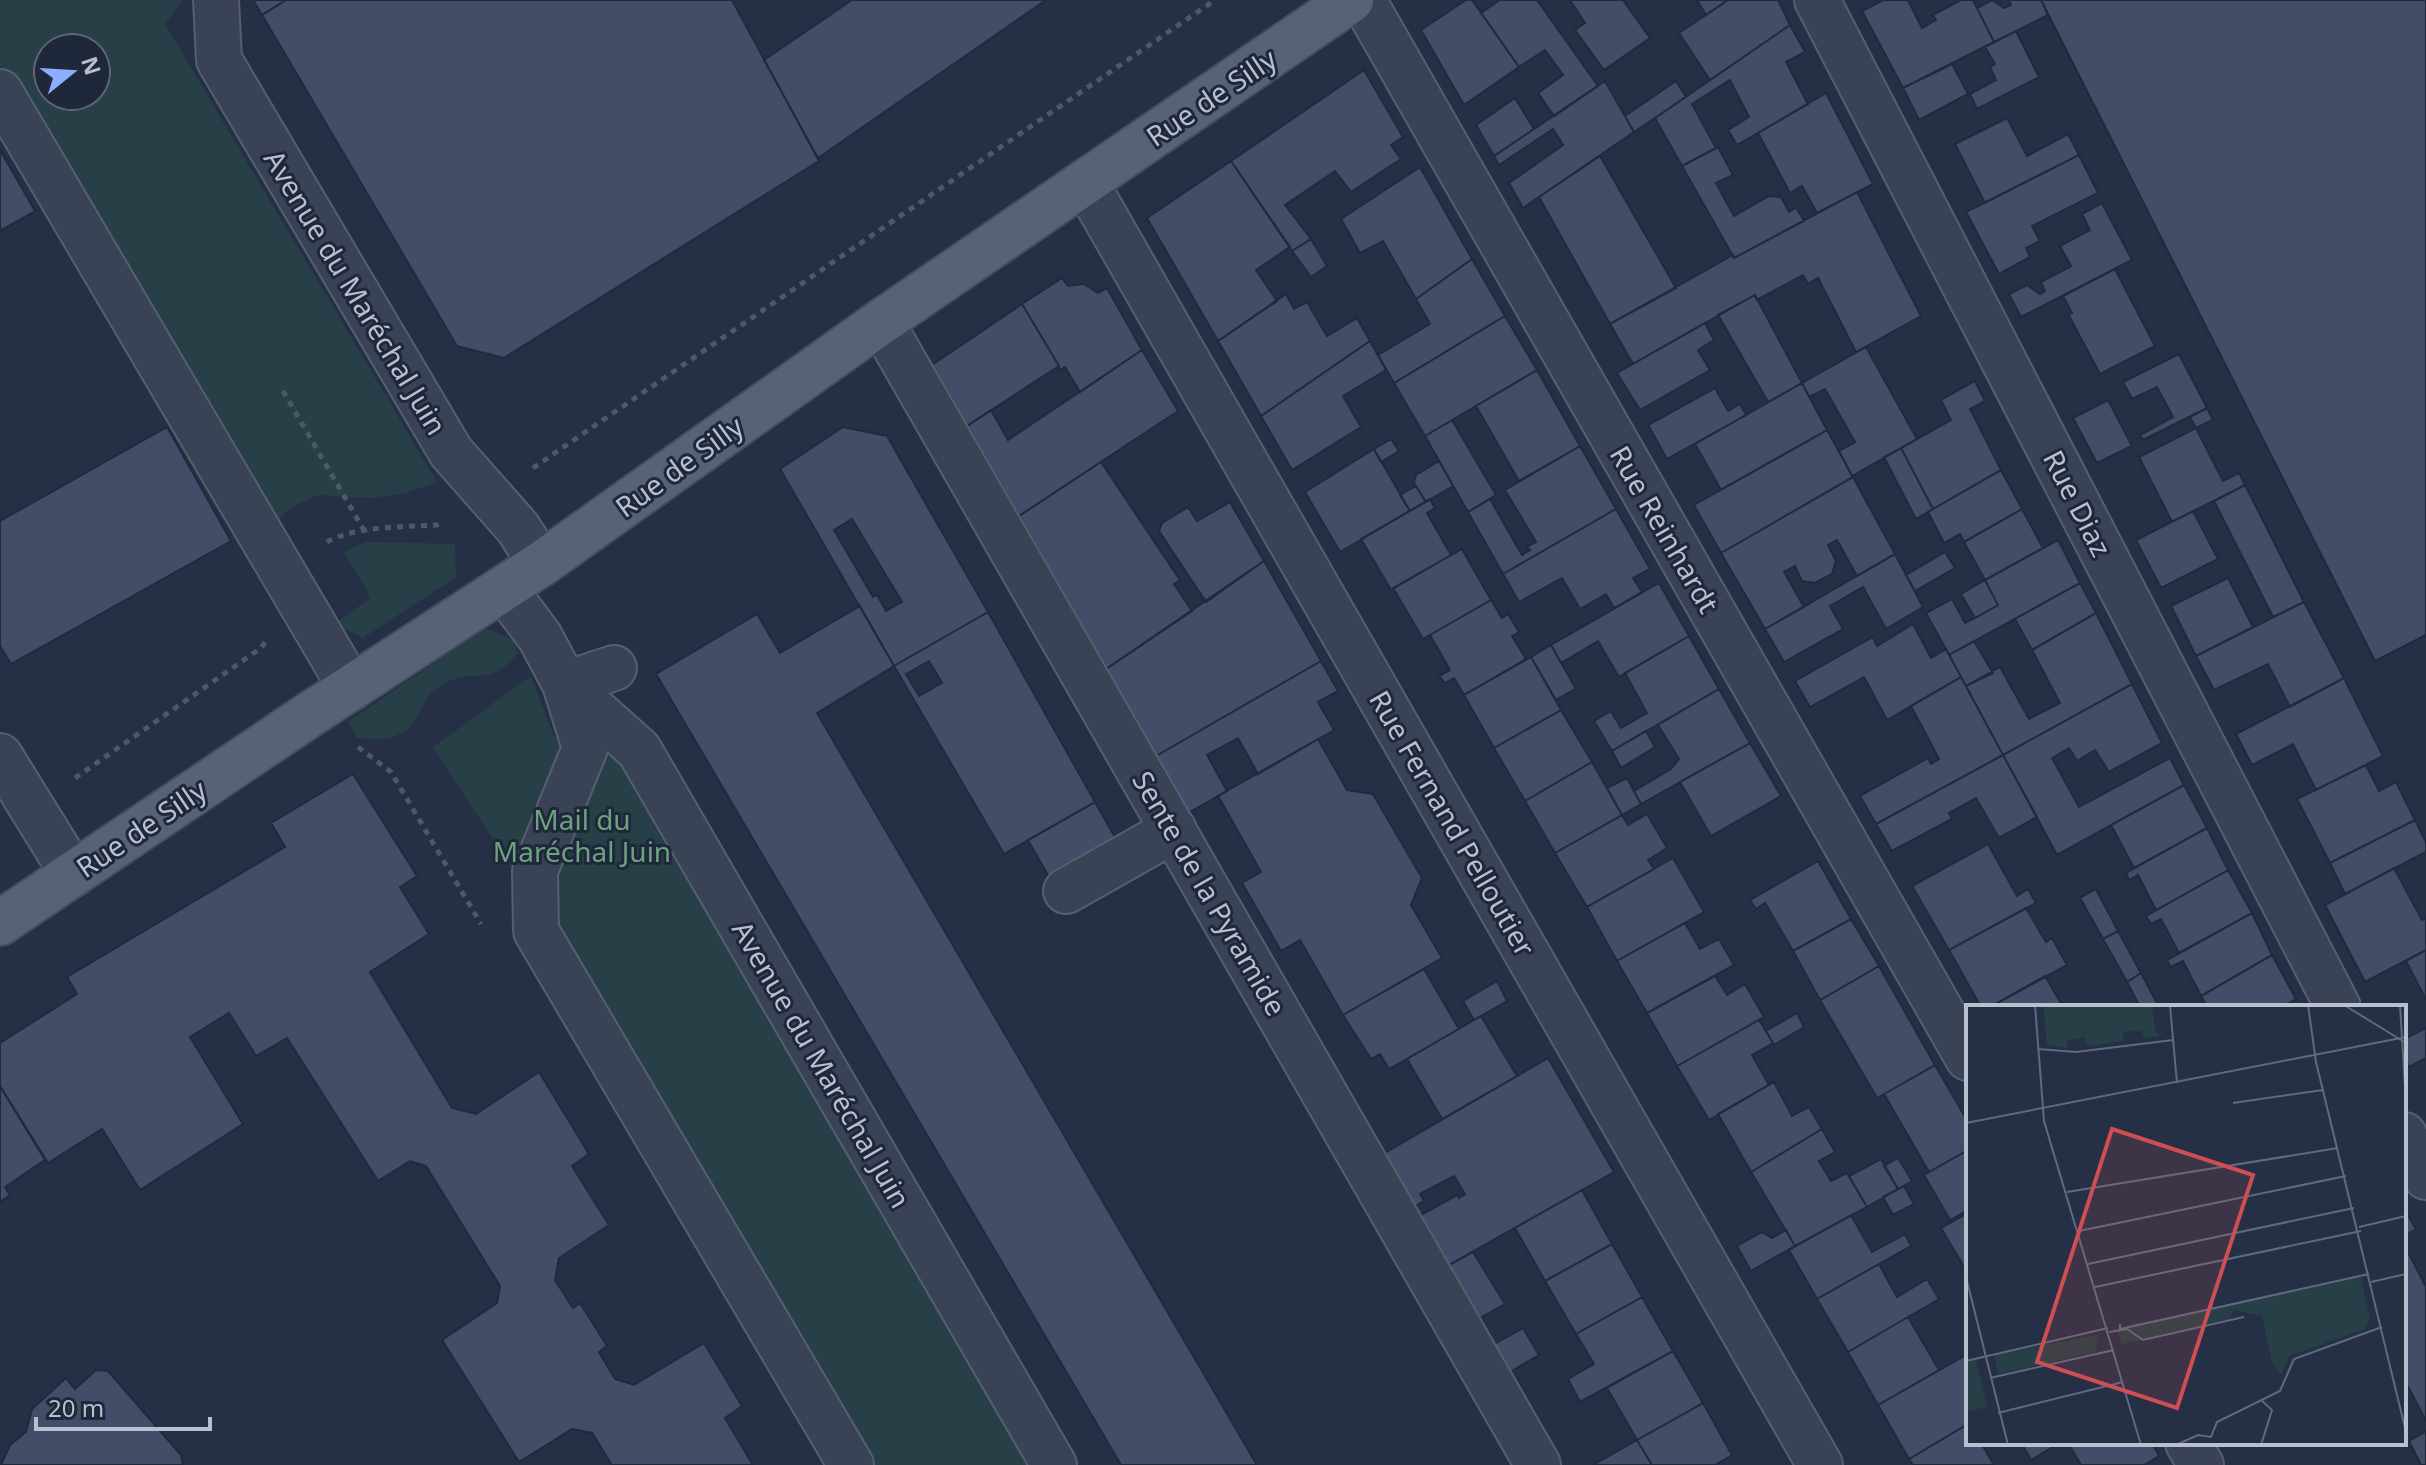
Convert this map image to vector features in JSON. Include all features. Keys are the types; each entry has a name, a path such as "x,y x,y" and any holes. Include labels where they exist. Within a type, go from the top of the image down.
{"main road":[{"name":"Rue de Silly","path":"0,923 541,564 881,322 1351,0"}],"street":[{"name":"Avenue du Maréchal Juin","path":"216,0 219,60 451,452 518,528 541,564"},
{"name":"Rue Reinhardt","path":"1363,0 1966,1055"},
{"name":"Rue Diaz","path":"1817,0 2337,1005"},
{"path":"0,92 351,688"},
{"name":"Rue Fernand Pelloutier","path":"1085,182 1820,1465"},
{"name":"Sente de la Pyramide","path":"881,322 1538,1465"},
{"name":"Avenue du Maréchal Juin","path":"504,589 540,637 565,684 585,748 535,871 536,931 851,1465"},
{"path":"565,684 614,668"},
{"name":"Avenue du Maréchal Juin","path":"565,684 639,750 1054,1465"},
{"path":"0,756 73,874"},
{"path":"1066,891 1174,830"},
{"path":"2406,1139 2426,1177"},
{"path":"2189,1445 2201,1465"}],"path":[{"path":"32,809 261,648 293,592 307,553 336,537 437,525 488,496 1215,0"},
{"path":"283,391 365,532"}],"green space":[{"path":"0,0 183,0 165,24 437,482 406,493 371,498 318,495 293,506 272,525 0,65"},
{"path":"366,542 455,544 456,577 363,638 334,624 371,598 344,552"},
{"path":"485,628 512,639 518,652 508,664 499,671 455,679 438,688 430,694 410,726 400,734 384,739 357,738 348,722"},
{"name":"Mail du Maréchal Juin","path":"531,676 554,736 630,763 1031,1465 866,1465 535,904 433,747"}],"building":[{"path":"253,0 286,0 262,15"},
{"path":"286,0 732,0 819,161 504,358 457,346 262,15"},
{"path":"852,0 1046,0 818,158 764,60"},
{"path":"1466,0 1472,0 1519,67 1464,105 1421,30"},
{"path":"1500,0 1537,0 1598,86 1554,116 1538,93 1563,75 1545,50 1519,67 1481,13"},
{"path":"1570,0 1623,0 1650,38 1604,70 1575,30 1585,23"},
{"path":"1697,0 1728,0 1706,15"},
{"path":"1728,0 1778,0 1790,25 1710,80 1679,33"},
{"path":"1883,0 1908,0 1922,28 1936,20 1933,15 1961,0 1973,0 1994,42 1903,88 1862,11"},
{"path":"1992,0 2004,8 2011,5 2009,0 2041,0 2048,15 1994,42 1977,8"},
{"path":"2041,0 2426,0 2426,635 2375,661"},
{"path":"1790,25 1805,52 1786,62 1808,104 1737,145 1728,130 1749,117 1730,80 1692,104 1716,148 1682,166 1655,118"},
{"path":"2016,31 2039,77 1977,109 1970,94 1996,80 1990,67 1995,64 1985,47"},
{"path":"1952,64 1968,94 1919,120 1903,88"},
{"path":"1364,70 1403,137 1391,145 1401,159 1351,192 1335,171 1285,205 1311,239 1292,251 1231,161"},
{"path":"1605,81 1634,132 1523,208 1509,183 1563,145 1553,129 1499,165 1494,156"},
{"path":"1676,81 1686,97 1634,132 1625,116"},
{"path":"1826,93 1873,184 1817,213 1802,186 1790,193 1758,133"},
{"path":"1515,98 1534,129 1494,156 1476,125"},
{"path":"2007,118 2027,156 2068,134 2079,155 1985,203 1955,144"},
{"path":"1718,147 1733,175 1716,183 1734,216 1769,196 1781,197 1789,212 1796,207 1804,221 1734,258 1682,166"},
{"path":"0,150 35,211 0,231"},
{"path":"2079,155 2098,193 2032,226 2040,241 2026,248 2030,257 1999,274 1966,212"},
{"path":"1600,156 1676,288 1610,324 1539,197"},
{"path":"1231,161 1290,247 1256,270 1277,301 1218,341 1147,218"},
{"path":"1420,167 1472,259 1416,299 1383,241 1360,253 1341,219"},
{"path":"1857,192 1921,316 1856,352 1818,278 1808,284 1803,275 1757,300 1755,295 1633,364 1610,324 1733,255 1734,258"},
{"path":"2102,203 2132,260 2021,317 2009,294 2027,285 2040,294 2045,291 2041,282 2071,266 2060,246 2090,230 2082,214"},
{"path":"1311,239 1327,266 1311,277 1292,251"},
{"path":"1472,259 1505,316 1394,383 1378,355 1430,324 1416,299"},
{"path":"2115,269 2155,346 2100,374 2068,314 2072,313 2063,296"},
{"path":"1062,278 1068,286 1084,284 1098,293 1107,288 1142,350 1080,392 1065,367 1059,371 1059,366 1022,304"},
{"path":"1286,294 1294,309 1307,302 1327,336 1357,318 1370,341 1261,416 1218,341"},
{"path":"1755,295 1802,383 1768,402 1718,315"},
{"path":"1022,304 1059,366 967,426 932,365"},
{"path":"1505,316 1537,370 1425,436 1394,383"},
{"path":"1705,323 1714,340 1698,350 1710,370 1640,410 1617,373"},
{"path":"1370,341 1386,370 1343,396 1361,427 1292,470 1261,416"},
{"path":"1866,347 1917,439 1852,476 1839,451 1855,442 1825,389 1809,397 1802,383"},
{"path":"1142,350 1178,411 1019,516 967,426 991,410 1008,440"},
{"path":"2179,354 2207,408 2143,440 2140,435 2173,417 2157,387 2132,399 2123,382"},
{"path":"1537,370 1580,446 1519,481 1476,406"},
{"path":"1975,381 1985,401 1970,409 2001,470 1933,509 1901,448 1951,420 1941,400"},
{"path":"1802,383 1827,430 1721,490 1695,444"},
{"path":"1715,388 1728,411 1740,404 1746,415 1667,459 1648,425"},
{"path":"2108,400 2132,446 2097,463 2073,418"},
{"path":"2207,408 2213,420 2196,428 2190,417"},
{"path":"1452,420 1496,495 1468,512 1425,436"},
{"path":"167,427 231,541 11,664 0,646 0,521"},
{"path":"843,427 887,436 988,612 894,666 780,469","holes":["852,519 902,602 886,611 877,595 873,597 834,530"]},
{"path":"2196,428 2223,481 2239,473 2245,485 2172,522 2139,457"},
{"path":"1827,430 1853,477 1721,553 1694,505"},
{"path":"1391,439 1399,451 1381,462 1374,449"},
{"path":"1580,446 1616,509 1503,574 1468,512 1490,499 1522,555 1530,550 1527,547 1536,542 1505,490"},
{"path":"1901,448 1933,509 1916,519 1884,457"},
{"path":"1374,449 1410,511 1340,552 1305,492"},
{"path":"1439,461 1453,486 1426,502 1414,483 1416,475"},
{"path":"1101,462 1180,580 1174,584 1192,611 1106,669 1019,516"},
{"path":"2001,470 2022,509 1964,542 1960,534 1944,543 1928,512"},
{"path":"1853,477 1895,554 1857,576 1837,540 1828,545 1836,561 1832,574 1815,583 1802,581 1795,566 1784,572 1804,607 1765,629 1721,553"},
{"path":"2245,485 2304,602 2273,617 2214,501"},
{"path":"1416,486 1426,502 1410,511 1400,495"},
{"path":"1430,499 1435,508 1427,513 1451,555 1391,590 1361,539"},
{"path":"1230,502 1264,561 1206,602 1159,531 1162,523 1188,507 1197,521"},
{"path":"1616,509 1650,569 1633,578 1642,592 1614,608 1606,594 1580,609 1562,578 1519,602 1503,574"},
{"path":"2022,509 2043,548 1985,580 1964,542"},
{"path":"2193,511 2218,559 2161,588 2136,540"},
{"path":"2058,540 2080,583 1949,655 1926,613 1952,599 1965,623 1975,618 1998,605 1985,580"},
{"path":"1462,549 1491,600 1423,639 1393,588"},
{"path":"1945,552 1955,568 1915,591 1906,575"},
{"path":"1895,554 1923,607 1886,629 1863,587 1830,606 1843,629 1784,662 1765,629"},
{"path":"1264,561 1321,661 1156,756 1106,669"},
{"path":"2228,578 2253,627 2196,656 2171,606"},
{"path":"1985,580 1998,605 1975,618 1961,594"},
{"path":"1659,583 1689,636 1619,677 1598,641 1561,663 1551,645"},
{"path":"2080,583 2096,613 2032,650 2015,619"},
{"path":"1491,600 1502,618 1508,614 1519,632 1512,636 1526,659 1464,695 1454,678 1445,683 1439,676 1450,670 1430,635"},
{"path":"2304,602 2344,678 2290,707 2268,664 2214,690 2196,656"},
{"path":"860,606 894,666 817,713 1257,1465 1121,1465 656,674 757,614 780,653"},
{"path":"988,612 1095,802 1004,854 894,666","holes":["929,661 942,683 919,696 906,674"]},
{"path":"2096,613 2132,684 2003,755 1966,686 2000,667 2029,719 2060,703 2032,650"},
{"path":"1913,624 1931,658 1946,649 1961,677 1887,720 1864,677 1810,707 1795,681 1873,637 1877,646"},
{"path":"1689,636 1719,689 1612,751 1594,721 1611,711 1621,728 1647,713 1625,673"},
{"path":"1974,641 1993,673 1966,686 1949,655"},
{"path":"1551,645 1576,689 1556,700 1531,657"},
{"path":"1531,657 1561,710 1494,748 1464,695"},
{"path":"1321,661 1338,691 1318,702 1334,730 1258,774 1238,738 1207,755 1227,791 1188,813 1156,756"},
{"path":"1961,677 2003,755 1876,824 1860,796 1928,758 1931,764 1939,759 1911,706"},
{"path":"2344,678 2383,756 2316,790 2293,744 2252,765 2236,734"},
{"path":"2132,684 2162,743 2109,772 2095,750 2077,761 2069,748 2052,758 2079,807 2170,758 2184,785 2057,855 2003,755"},
{"path":"1719,689 1750,743 1641,804 1634,791 1671,769 1679,759 1658,725"},
{"path":"1561,710 1592,762 1525,801 1494,748"},
{"path":"1646,731 1655,747 1621,768 1612,751"},
{"path":"1318,739 1347,790 1373,794 1422,878 1411,905 1442,958 1343,1015 1300,940 1281,951 1242,883 1261,872 1218,796"},
{"path":"1750,743 1781,796 1711,836 1680,782"},
{"path":"2003,755 2037,817 1999,838 1976,798 1949,813 1952,819 1892,851 1876,824"},
{"path":"1592,762 1622,815 1555,853 1525,801"},
{"path":"2366,765 2379,791 2396,782 2415,820 2330,863 2297,799"},
{"path":"353,774 417,876 400,887 429,934 370,972 452,1108 476,1114 539,1072 589,1154 572,1166 609,1225 559,1258 555,1280 573,1308 580,1303 607,1346 599,1352 615,1379 634,1385 704,1343 742,1406 725,1418 753,1465 612,1465 592,1433 572,1429 519,1462 442,1340 497,1303 500,1286 426,1166 410,1161 378,1181 287,1038 256,1056 229,1013 190,1037 243,1124 140,1190 102,1129 48,1163 0,1086 0,1043 77,994 67,977 285,847 271,823"},
{"path":"1627,778 1641,804 1622,815 1607,788"},
{"path":"2184,785 2207,828 2134,868 2111,825"},
{"path":"1095,802 1116,839 1049,877 1028,840"},
{"path":"1647,814 1667,848 1648,860 1654,869 1587,907 1555,853 1622,815 1628,825"},
{"path":"2415,820 2426,842 2426,852 2345,894 2330,863"},
{"path":"2207,828 2228,870 2156,910 2138,875 2129,880 2126,873"},
{"path":"1988,844 2017,896 2028,889 2036,903 1949,950 1912,886"},
{"path":"1673,858 1704,912 1617,961 1587,907"},
{"path":"1818,861 1851,919 1793,951 1765,903 1756,909 1750,900"},
{"path":"2394,868 2422,920 2426,918 2426,950 2365,982 2325,905"},
{"path":"2228,870 2252,913 2179,953 2161,919 2151,924 2146,916"},
{"path":"2096,889 2118,931 2103,939 2080,898"},
{"path":"2026,908 2046,942 2052,938 2067,965 1994,1005 1980,1005 1949,950"},
{"path":"2252,913 2272,955 2201,996 2183,961 2170,967 2167,960"},
{"path":"1851,919 1879,966 1820,1000 1793,951"},
{"path":"1685,923 1700,949 1719,939 1734,965 1647,1013 1617,961"},
{"path":"2118,931 2141,973 2127,982 2103,939"},
{"path":"2426,950 2426,1000 2406,961"},
{"path":"2272,955 2296,999 2286,1005 2206,1005 2201,996"},
{"path":"1879,966 1935,1065 1877,1098 1820,1000"},
{"path":"1424,969 1459,1029 1389,1069 1380,1054 1371,1059 1343,1015"},
{"path":"2141,973 2158,1005 2139,1005 2127,982"},
{"path":"1715,976 1727,995 1745,984 1764,1017 1677,1066 1647,1013"},
{"path":"2045,976 2062,1005 1994,1005"},
{"path":"1497,981 1507,1001 1474,1020 1463,1001"},
{"path":"1797,1013 1804,1027 1774,1045 1766,1031"},
{"path":"1481,1016 1517,1076 1442,1119 1407,1059"},
{"path":"1759,1020 1773,1043 1752,1055 1769,1085 1709,1120 1677,1066"},
{"path":"2426,1028 2426,1058 2409,1067 2406,1062 2406,1038"},
{"path":"1548,1058 1614,1172 1447,1266 1419,1216 1457,1195 1459,1198 1465,1194 1454,1176 1420,1194 1424,1201 1414,1207 1383,1154"},
{"path":"1935,1065 1966,1119 1966,1151 1929,1172 1884,1094"},
{"path":"1774,1082 1792,1116 1809,1107 1822,1129 1751,1172 1718,1114"},
{"path":"0,1086 45,1160 5,1187 10,1195 0,1202"},
{"path":"1822,1129 1835,1152 1819,1161 1831,1181 1847,1173 1867,1207 1795,1246 1751,1172"},
{"path":"1966,1151 1966,1211 1950,1220 1924,1175"},
{"path":"1898,1158 1912,1181 1898,1189 1884,1166"},
{"path":"1881,1159 1898,1189 1867,1207 1849,1176"},
{"path":"1904,1186 1914,1204 1893,1215 1883,1197"},
{"path":"1582,1190 1612,1244 1545,1281 1515,1228"},
{"path":"2406,1212 2416,1229 2406,1235"},
{"path":"1966,1214 1966,1271 1941,1228"},
{"path":"1851,1215 1872,1252 1905,1234 1911,1246 1817,1299 1789,1250"},
{"path":"1786,1230 1795,1246 1751,1271 1737,1246 1762,1232 1772,1238"},
{"path":"1612,1244 1642,1297 1576,1334 1545,1281"},
{"path":"2406,1248 2426,1287 2426,1421 2406,1383"},
{"path":"1473,1252 1505,1304 1478,1319 1447,1266"},
{"path":"1879,1264 1897,1297 1927,1279 1939,1299 1848,1352 1817,1299"},
{"path":"1642,1297 1673,1351 1580,1402 1568,1379 1594,1364 1576,1334"},
{"path":"1908,1317 1939,1370 1878,1405 1848,1352"},
{"path":"1523,1328 1539,1355 1508,1373 1492,1345"},
{"path":"1673,1351 1703,1403 1637,1440 1607,1388"},
{"path":"1966,1355 1966,1425 1909,1459 1878,1405"},
{"path":"96,1370 108,1371 181,1455 183,1465 1,1465 10,1445 26,1432 32,1409 66,1378 75,1389"},
{"path":"1703,1403 1732,1455 1715,1465 1652,1465 1637,1440"},
{"path":"1966,1425 1966,1445 1982,1445 1994,1465 1913,1465 1909,1459"},
{"path":"2426,1431 2426,1465 2421,1465 2409,1441"},
{"path":"1637,1440 1652,1465 1593,1465"},
{"path":"2025,1445 2056,1445 2031,1460"},
{"path":"2069,1445 2153,1445 2159,1456 2144,1465 2081,1465"}]}
